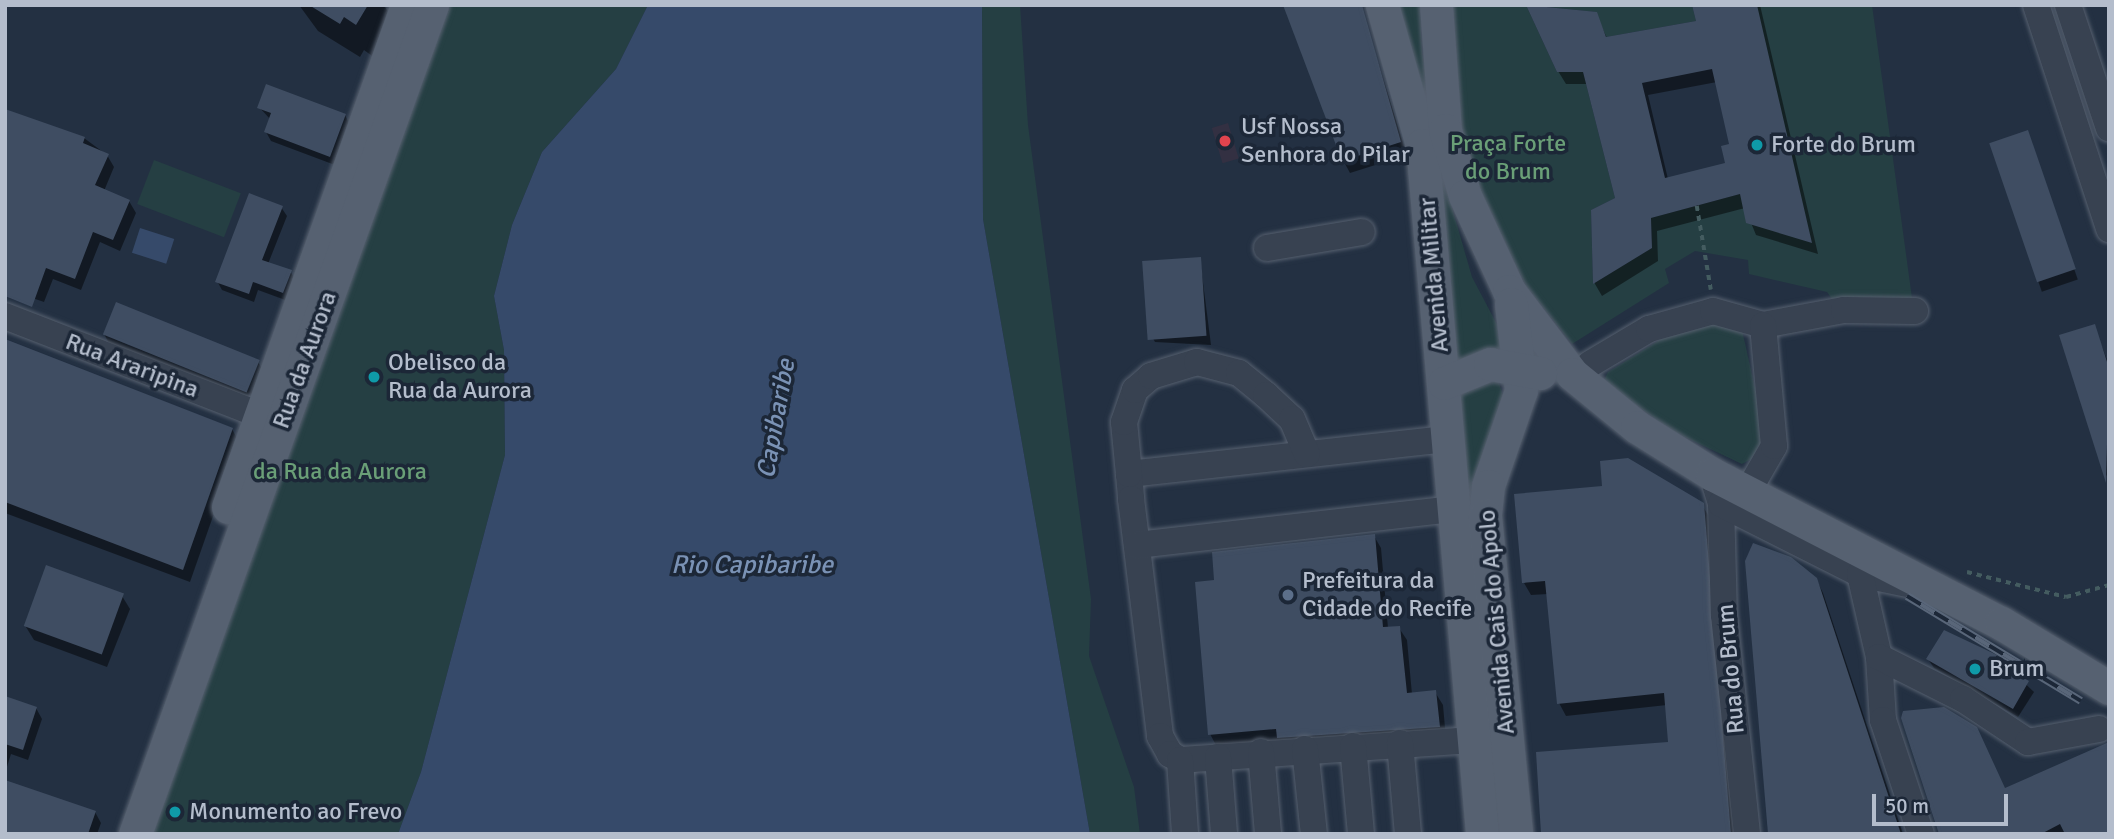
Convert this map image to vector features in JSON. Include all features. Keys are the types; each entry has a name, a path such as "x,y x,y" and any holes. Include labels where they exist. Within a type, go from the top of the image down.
{"main road":[{"name":"Rua da Aurora","path":"113,834 407,5"},
{"name":"Rua da Aurora","path":"135,834 432,5"},
{"name":"Avenida Militar","path":"1382,5 1422,145 1444,383"},
{"name":"Avenida Militar","path":"1436,5 1445,130 1465,196 1509,291 1572,374 1605,404 1727,490 1934,587 2109,688"},
{"name":"Avenida Cais do Apolo","path":"1509,291 1522,366 1518,407 1488,486 1485,516 1516,834"},
{"name":"Avenida Militar","path":"1522,366 1605,404"},
{"path":"1444,383 1473,367 1522,366"},
{"name":"Avenida Cais do Apolo","path":"1444,383 1452,509 1468,658 1468,740 1482,834"}],"street":[{"path":"2036,5 2109,229"},
{"path":"2068,5 2097,50 2109,128"},
{"path":"2057,64 2097,50"},
{"path":"1267,248 1362,232"},
{"path":"1590,364 1649,329 1713,311 1763,324 1844,310 1915,311"},
{"name":"Rua Araripina","path":"5,316 260,415"},
{"path":"1727,490 1774,446 1763,324"},
{"path":"1185,834 1175,757 1160,736 1124,422 1135,390 1151,376 1197,362 1239,373 1266,395 1292,419 1307,454"},
{"path":"1129,474 1446,439"},
{"name":"Avenida Militar","path":"1727,490 1860,575 1934,587"},
{"name":"Rua do Brum","path":"1727,490 1724,615 1747,834"},
{"path":"1137,545 1452,509"},
{"path":"1860,575 1879,657 1883,720 1921,834"},
{"path":"1879,657 1963,699 2028,742 2099,729"},
{"path":"1175,757 1218,757 1468,740"},
{"path":"1401,743 1408,834"},
{"path":"1353,746 1361,834"},
{"path":"1305,749 1314,834"},
{"path":"1261,752 1268,834"},
{"path":"1218,757 1224,834"}],"path":[{"path":"1697,206 1709,255 1713,311"},
{"path":"1967,572 2066,597 2109,585"}],"shaded area":[{"name":"Usf Nossa Senhora do Pilar","path":"1228,123 1239,158 1223,163 1212,128"}],"green space":[{"name":"da Rua da Aurora","path":"447,5 648,5 616,69 542,152 512,225 494,296 504,350 505,455 421,772 398,834 148,834"},
{"path":"982,5 1020,5 1028,125 1091,599 1089,656 1134,787 1140,834 1090,834 983,219"},
{"path":"1394,5 1420,5 1422,52 1453,211 1472,277 1501,332 1501,350 1457,361"},
{"name":"Praça Forte do Brum","path":"1446,5 1526,5 1557,72 1583,72 1615,198 1591,210 1593,284 1652,248 1651,218 1740,194 1757,5 1872,5 1912,298 1835,303 1827,292 1749,274 1748,260 1695,251 1665,269 1669,283 1572,344 1526,286 1480,192 1461,133"},
{"path":"1527,5 1692,5 1696,21 1606,37 1596,12"},
{"path":"154,160 241,193 224,237 137,204"},
{"path":"1730,320 1742,330 1766,437 1757,456 1742,464 1674,432 1603,382 1608,372 1666,336"},
{"path":"1498,380 1503,395 1487,636 1458,423 1460,386"}],"water":[{"name":"Rio Capibaribe","path":"648,5 982,5 983,219 1090,834 398,834 421,772 505,455 504,350 494,296 512,225 542,152 616,69"},
{"path":"140,228 174,239 166,264 132,253"}],"building":[{"path":"309,5 368,5 356,25 344,17 340,24"},
{"path":"1283,5 1362,5 1401,142 1342,161"},
{"name":"Forte do Brum","path":"1526,5 1597,12 1606,37 1696,21 1692,5 1757,5 1812,243 1746,223 1740,194 1651,218 1652,248 1593,284 1591,210 1615,198 1583,72 1557,72","holes":["1712,69 1729,144 1721,146 1725,163 1665,178 1642,83"]},
{"path":"266,84 346,114 330,157 264,132 271,113 257,108"},
{"path":"5,109 85,137 83,143 109,154 95,185 130,200 113,240 93,232 75,279 46,268 32,307 5,296"},
{"path":"2028,130 2076,269 2037,282 1989,143"},
{"path":"249,193 283,206 262,260 292,270 283,293 253,282 249,294 215,282"},
{"path":"1201,257 1207,336 1148,340 1142,261"},
{"path":"116,302 260,360 247,393 103,334"},
{"path":"2095,324 2109,368 2106,483 2059,335"},
{"path":"5,339 233,428 183,570 5,502"},
{"path":"1628,458 1704,503 1731,834 1541,834 1536,752 1668,742 1664,693 1557,704 1545,581 1522,583 1514,494 1602,486 1600,461"},
{"path":"1375,534 1383,627 1400,626 1407,693 1436,690 1440,727 1277,738 1276,729 1208,735 1195,582 1214,580 1212,552"},
{"path":"1753,543 1791,557 1817,578 1901,834 1768,834 1745,561"},
{"path":"46,565 124,593 102,654 24,626"},
{"name":"Brum","path":"1944,630 1997,655 1994,660 2029,681 2013,709 1926,659"},
{"path":"5,696 37,707 23,750 5,744"},
{"path":"1944,707 1977,727 2005,788 2109,742 2109,834 2065,834 2060,824 2041,834 1939,834 1901,718 1903,711"},
{"path":"5,780 96,811 88,834 5,834"}],"railway":[{"path":"1907,596 2081,701"}],"place":[{"name":"Usf Nossa Senhora do Pilar","path":"1225,141"},
{"name":"Forte do Brum","path":"1757,145"},
{"name":"Obelisco da Rua da Aurora","path":"374,377"},
{"name":"Prefeitura da Cidade do Recife","path":"1288,595"},
{"name":"Brum","path":"1975,669"},
{"name":"Monumento ao Frevo","path":"175,812"}],"water label":[{"name":"Capibaribe","path":"777,419"}]}
